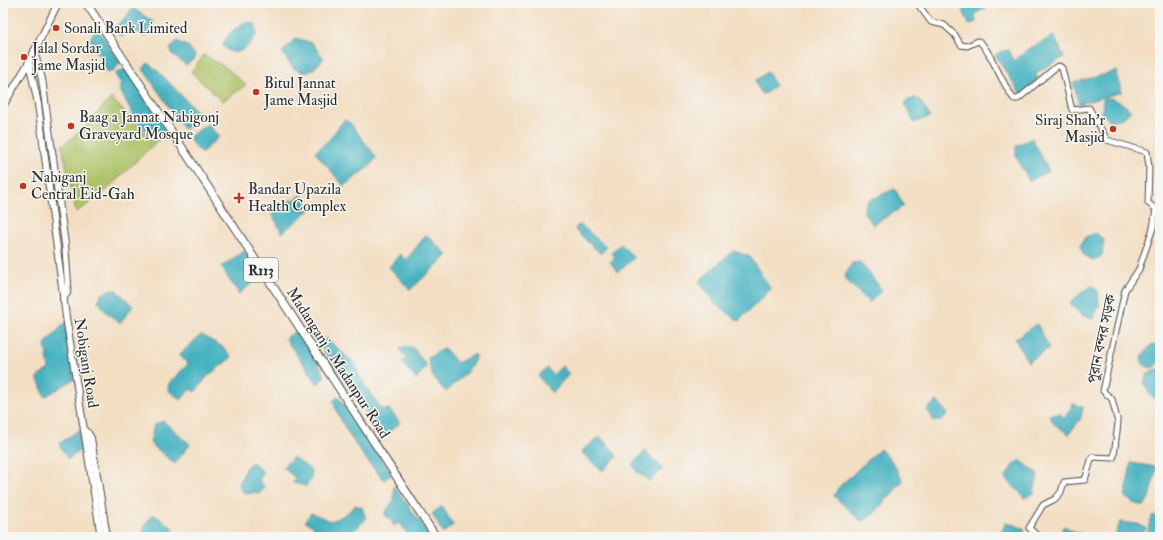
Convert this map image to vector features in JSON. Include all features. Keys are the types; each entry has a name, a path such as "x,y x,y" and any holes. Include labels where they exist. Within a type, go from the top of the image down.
{"main road":[{"path":"3,106 29,62 58,3"},
{"name":"Madanganj - Madanpur Road","path":"86,3 178,138 226,217 436,537"},
{"name":"Nobiganj Road","path":"34,51 42,79 65,244 68,283 67,293 63,299"},
{"name":"Nobiganj Road","path":"29,62 38,104 63,299 101,537"},
{"name":"Nobiganj Road","path":"84,431 88,433 91,438 107,537"}],"street":[{"name":"পুরান বন্দর সড়ক","path":"917,3 931,22 944,25 955,35 961,45 967,46 978,41 982,42 988,51 1002,82 1014,99 1018,99 1059,66 1062,68 1072,110 1089,108 1107,140 1147,152 1149,167 1148,203 1156,209 1153,228 1139,269 1125,290 1103,391 1112,399 1118,423 1114,456 1113,458 1092,457 1085,480 1064,482 1061,492 1055,499 1043,505 1029,528 1039,537"}],"green space":[{"path":"204,55 225,67 246,85 223,101 221,100 191,72"},
{"path":"111,98 155,143 100,196 76,212 62,146 82,130"}],"water":[{"path":"978,3 983,3 986,8 975,14 976,22 969,25 963,10"},
{"path":"132,8 154,22 145,37 129,27 122,37 113,28 124,20"},
{"path":"246,22 255,24 257,33 251,43 238,52 228,50 223,46 226,38 235,29"},
{"path":"98,30 121,62 114,70 107,72 90,39 93,33"},
{"path":"1054,36 1064,57 1036,73 1038,80 1021,95 995,55 1002,51 1009,50 1014,61 1027,50"},
{"path":"296,38 312,43 324,58 313,70 304,73 293,68 282,52"},
{"path":"177,41 189,47 196,57 186,65 174,56 170,49"},
{"path":"148,63 160,73 202,117 184,129 143,69"},
{"path":"126,68 167,128 157,142 136,120 119,88 122,86 115,74"},
{"path":"1117,71 1122,92 1079,104 1073,83"},
{"path":"768,72 775,85 767,93 762,94 756,84 756,80"},
{"path":"915,98 920,100 930,117 914,123 905,104 907,101"},
{"path":"1106,98 1120,102 1131,111 1123,118 1110,121 1102,114 1103,99"},
{"path":"344,120 350,123 376,157 371,165 344,186 315,152 329,140"},
{"path":"208,124 219,137 201,153 193,145 189,137"},
{"path":"1032,138 1049,171 1029,181 1016,157 1016,146"},
{"path":"895,189 904,206 873,225 863,211 867,201"},
{"path":"302,195 312,208 282,233 271,212 285,201 294,200"},
{"path":"581,225 606,247 601,254 575,230 577,226"},
{"path":"1096,233 1104,240 1102,255 1094,261 1084,255 1080,246 1085,237"},
{"path":"426,235 448,255 410,290 389,267 400,254 406,260"},
{"path":"621,244 634,258 618,272 610,262 615,257 611,253"},
{"path":"244,251 261,276 239,294 221,267"},
{"path":"733,251 749,256 771,289 739,321 715,304 699,281"},
{"path":"860,262 882,290 869,303 844,278 852,263"},
{"path":"1092,286 1098,291 1099,305 1093,319 1081,315 1070,303 1082,292"},
{"path":"111,288 114,291 115,289 133,306 120,323 106,312 98,301 102,293 104,294"},
{"path":"66,322 74,379 45,397 37,377 49,369 45,344"},
{"path":"1037,324 1049,348 1028,362 1015,339"},
{"path":"298,329 325,376 318,384 286,338"},
{"path":"201,335 223,347 232,357 207,377 195,392 190,389 181,400 168,390 169,383 188,364 179,355"},
{"path":"326,338 357,366 359,375 382,410 389,409 400,423 383,437 319,344"},
{"path":"1158,344 1160,346 1160,361 1153,368 1144,365 1141,357 1151,345"},
{"path":"407,346 413,348 427,366 416,379 402,363 406,358 400,349"},
{"path":"443,349 449,353 457,363 475,354 473,364 446,392 433,377 428,358"},
{"path":"562,366 569,374 552,393 538,376 547,368 553,375"},
{"path":"1160,368 1160,400 1151,396 1144,382 1148,374"},
{"path":"338,396 392,474 384,480 361,453 348,433 333,401"},
{"path":"937,401 948,414 940,421 934,421 927,409"},
{"path":"1073,404 1083,407 1081,418 1069,434 1054,424 1049,415 1061,414 1064,419"},
{"path":"163,421 190,444 175,464 150,443 154,425"},
{"path":"79,430 83,449 68,459 59,444"},
{"path":"600,437 614,451 617,457 602,471 582,453 584,449"},
{"path":"880,449 892,461 903,481 873,515 862,522 834,496 838,488"},
{"path":"645,451 663,469 650,481 637,472 632,464"},
{"path":"293,457 311,470 311,479 306,486 293,483 295,478 283,467"},
{"path":"1020,460 1038,474 1034,493 1025,498 1005,478 1013,465"},
{"path":"250,463 254,463 264,473 259,480 265,488 259,494 255,492 249,494 243,492 239,485 246,467"},
{"path":"1131,463 1157,467 1149,498 1144,506 1133,503 1125,497"},
{"path":"394,486 431,537 409,537 401,524 399,523 394,526 390,519 384,514 394,500"},
{"path":"355,505 362,507 366,519 348,537 342,537 329,532 326,537 311,537 314,527 305,521 311,513 331,521 346,514"},
{"path":"442,506 453,525 443,533 432,514"},
{"path":"153,514 174,529 168,537 150,537 142,530"},
{"path":"1153,515 1160,517 1160,537 1147,537 1150,520"},
{"path":"1006,522 1025,529 1022,537 999,537"},
{"path":"1120,522 1138,524 1146,528 1142,537 1115,537"},
{"path":"1064,526 1073,531 1080,532 1084,537 1058,537"}],"place":[{"name":"Sonali Bank Limited","path":"56,28"},
{"name":"Jalal Sordar Jame Masjid","path":"24,57"},
{"name":"Bitul Jannat Jame Masjid","path":"256,92"},
{"name":"Baag a Jannat Nabigonj Graveyard Mosque","path":"71,126"},
{"name":"Siraj Shah'r Masjid","path":"1113,129"},
{"name":"Nabiganj Central Eid-Gah","path":"23,186"},
{"name":"Bandar Upazila Health Complex","path":"239,198"}]}
